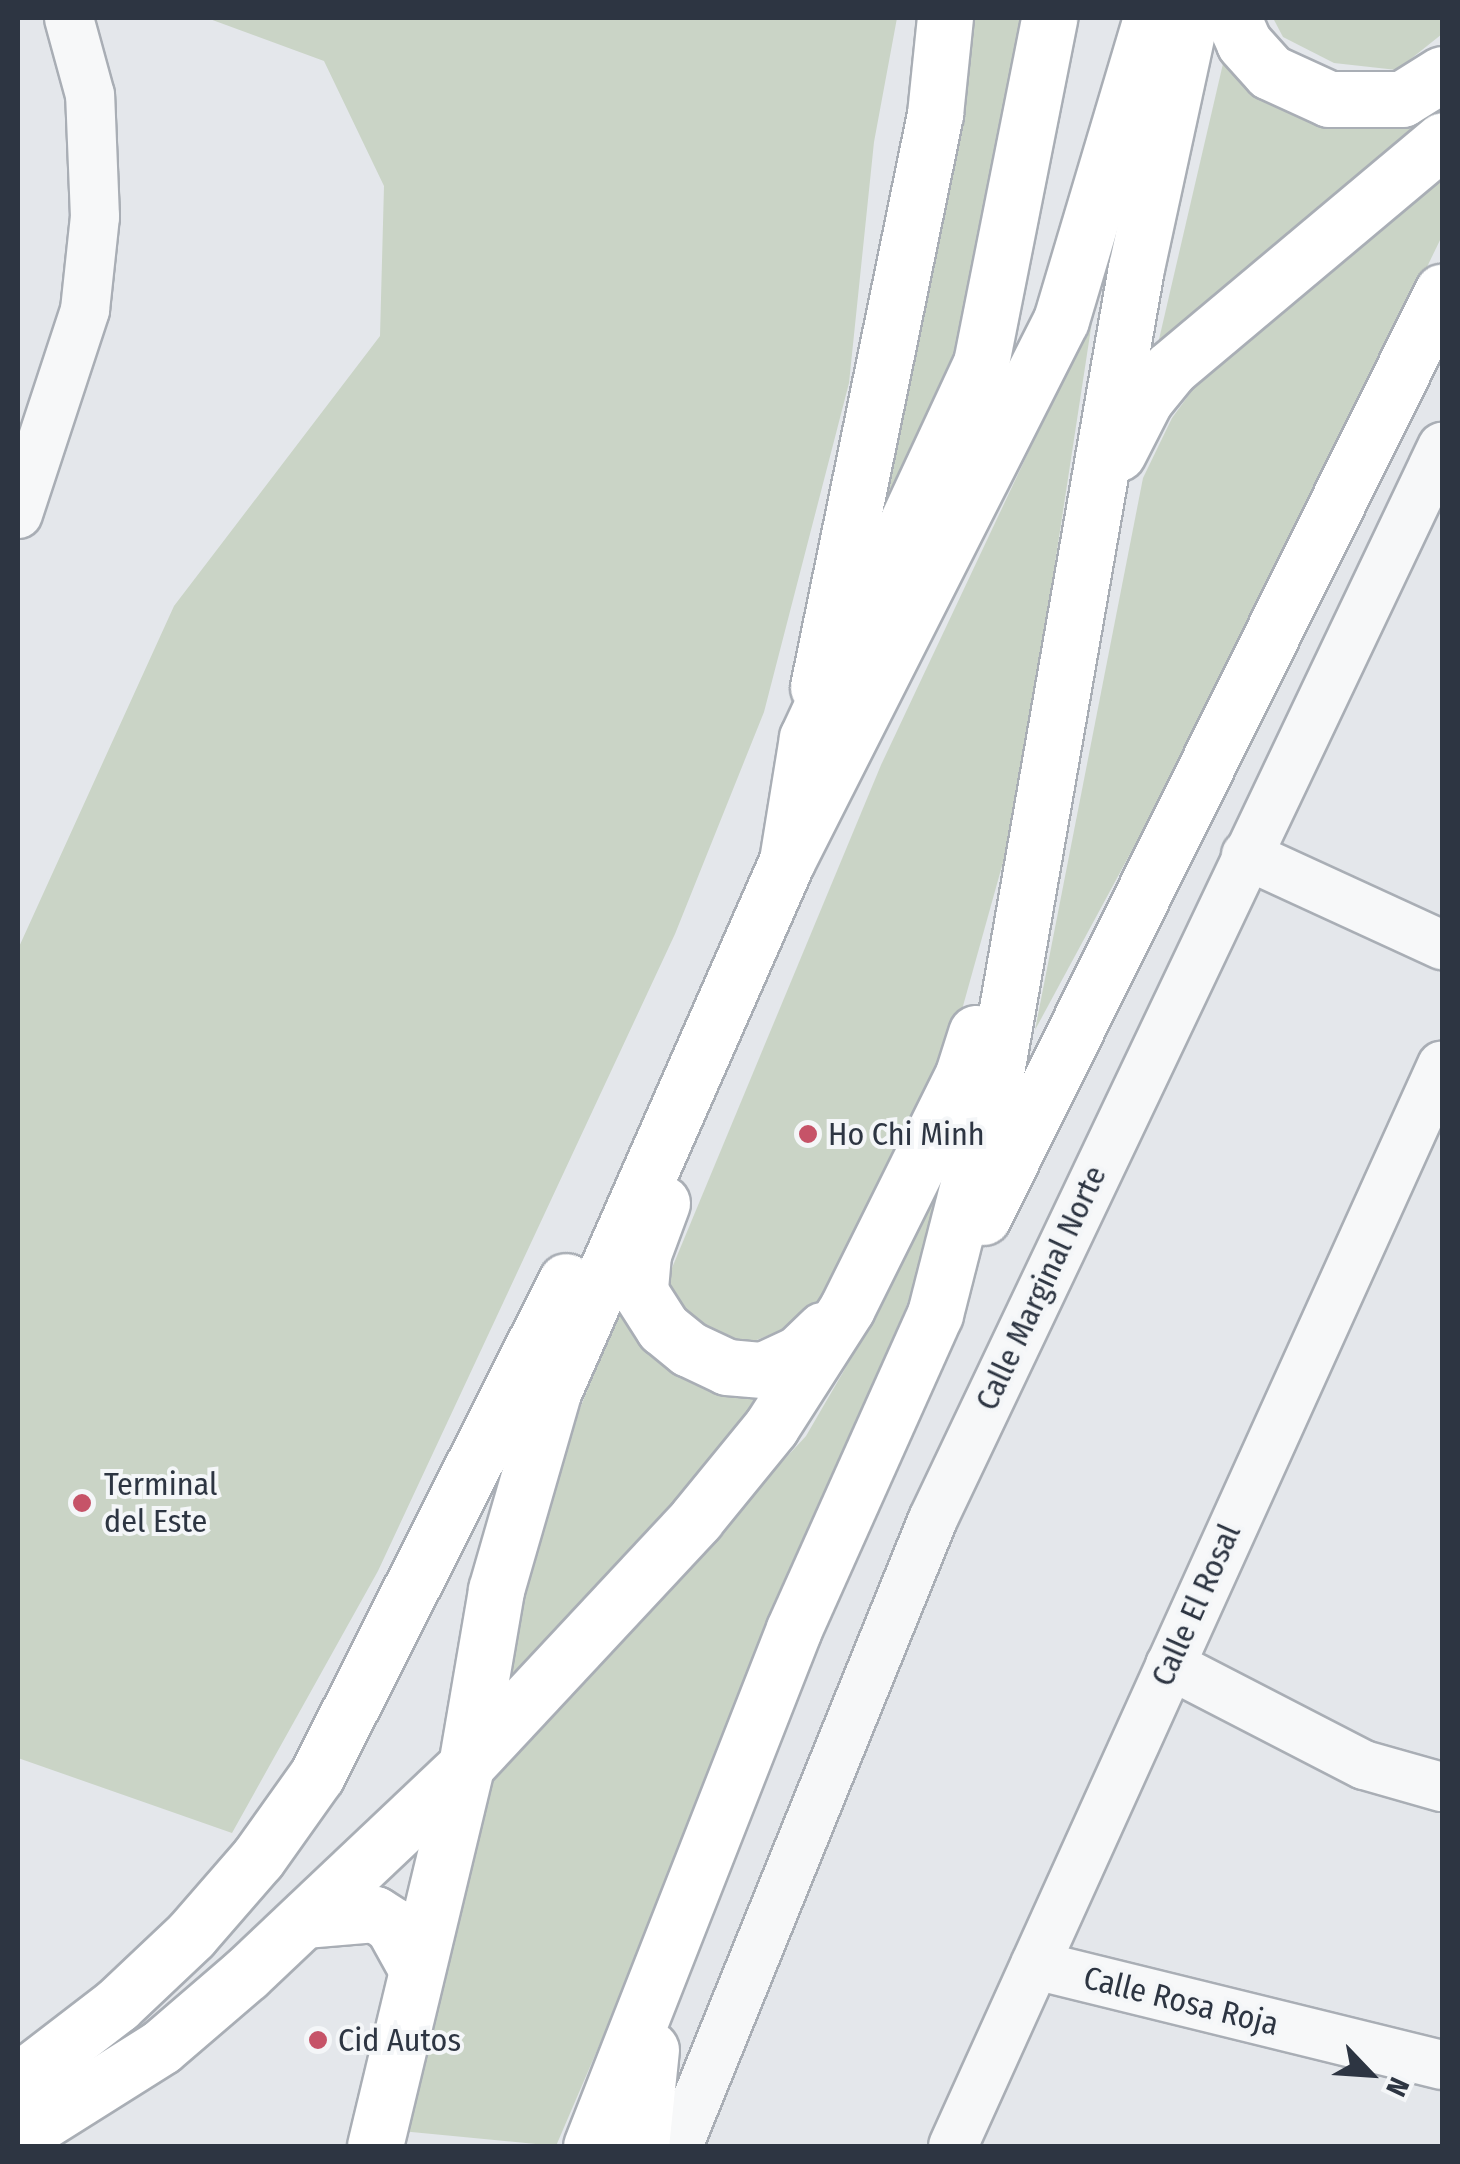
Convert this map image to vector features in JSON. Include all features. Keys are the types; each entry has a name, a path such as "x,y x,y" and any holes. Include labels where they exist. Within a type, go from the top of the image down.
{"main road":[{"path":"787,861 807,738 931,133 945,18"},
{"path":"807,738 980,363 1049,18"},
{"path":"375,2146 466,1766 496,1590 552,1392 678,1094 787,861 1061,320 1140,72 1151,18"},
{"path":"935,1314 995,1078 1078,596 1190,18"},
{"path":"1233,18 1244,43 1270,72 1329,99 1402,100 1442,74"},
{"path":"1078,596 1116,459 1145,400 1171,368 1442,141"},
{"path":"592,2146 794,1629 935,1314 1442,292"},
{"path":"30,2102 162,2047 304,1920 466,1766 696,1519 772,1427 847,1308 963,1074 1031,858"},
{"path":"752,940 643,1254 640,1292 662,1328 688,1349 763,1370 798,1354 847,1308"},
{"path":"30,2102 117,2005 191,1935 258,1858 317,1776 537,1330 678,1094"},
{"path":"641,2146 654,2031 693,1892"},
{"path":"304,1920 375,1914 392,1924 417,1970"}],"street":[{"path":"22,492 85,310 95,217 90,95 69,18"},
{"path":"1334,506 1442,339"},
{"name":"Calle Marginal Norte","path":"678,2146 933,1519 1442,447"},
{"path":"1246,855 1442,945"},
{"name":"Calle El Rosal","path":"953,2146 1442,1065"},
{"path":"1170,1665 1364,1765 1442,1787"},
{"name":"Calle Rosa Roja","path":"1035,1965 1442,2065"}],"green space":[{"path":"207,18 897,18 874,142 849,383 764,712 675,934 378,1571 232,1833 18,1758 18,949 174,606 380,336 384,186 324,61"},
{"path":"958,18 1038,18 913,519 869,519"},
{"path":"1273,18 1442,18 1442,34 1397,70 1334,63 1283,37"},
{"path":"1225,55 1442,90 1442,116 1157,348"},
{"path":"1442,167 1442,236 1252,628 1035,1030 1143,478 1172,418 1218,355"},
{"path":"1093,315 1017,812 953,1042 819,1315 734,1349 662,1292 881,765"},
{"path":"954,1149 914,1285 846,1470 556,2146 401,2131 475,1795 806,1436 874,1319"},
{"path":"620,1310 653,1355 699,1384 739,1393 774,1390 749,1430 493,1701 543,1499"}],"place":[{"name":"Ho Chi Minh","path":"808,1134"},
{"name":"Terminal del Este","path":"82,1503"},
{"name":"Cid Autos","path":"318,2040"}]}
